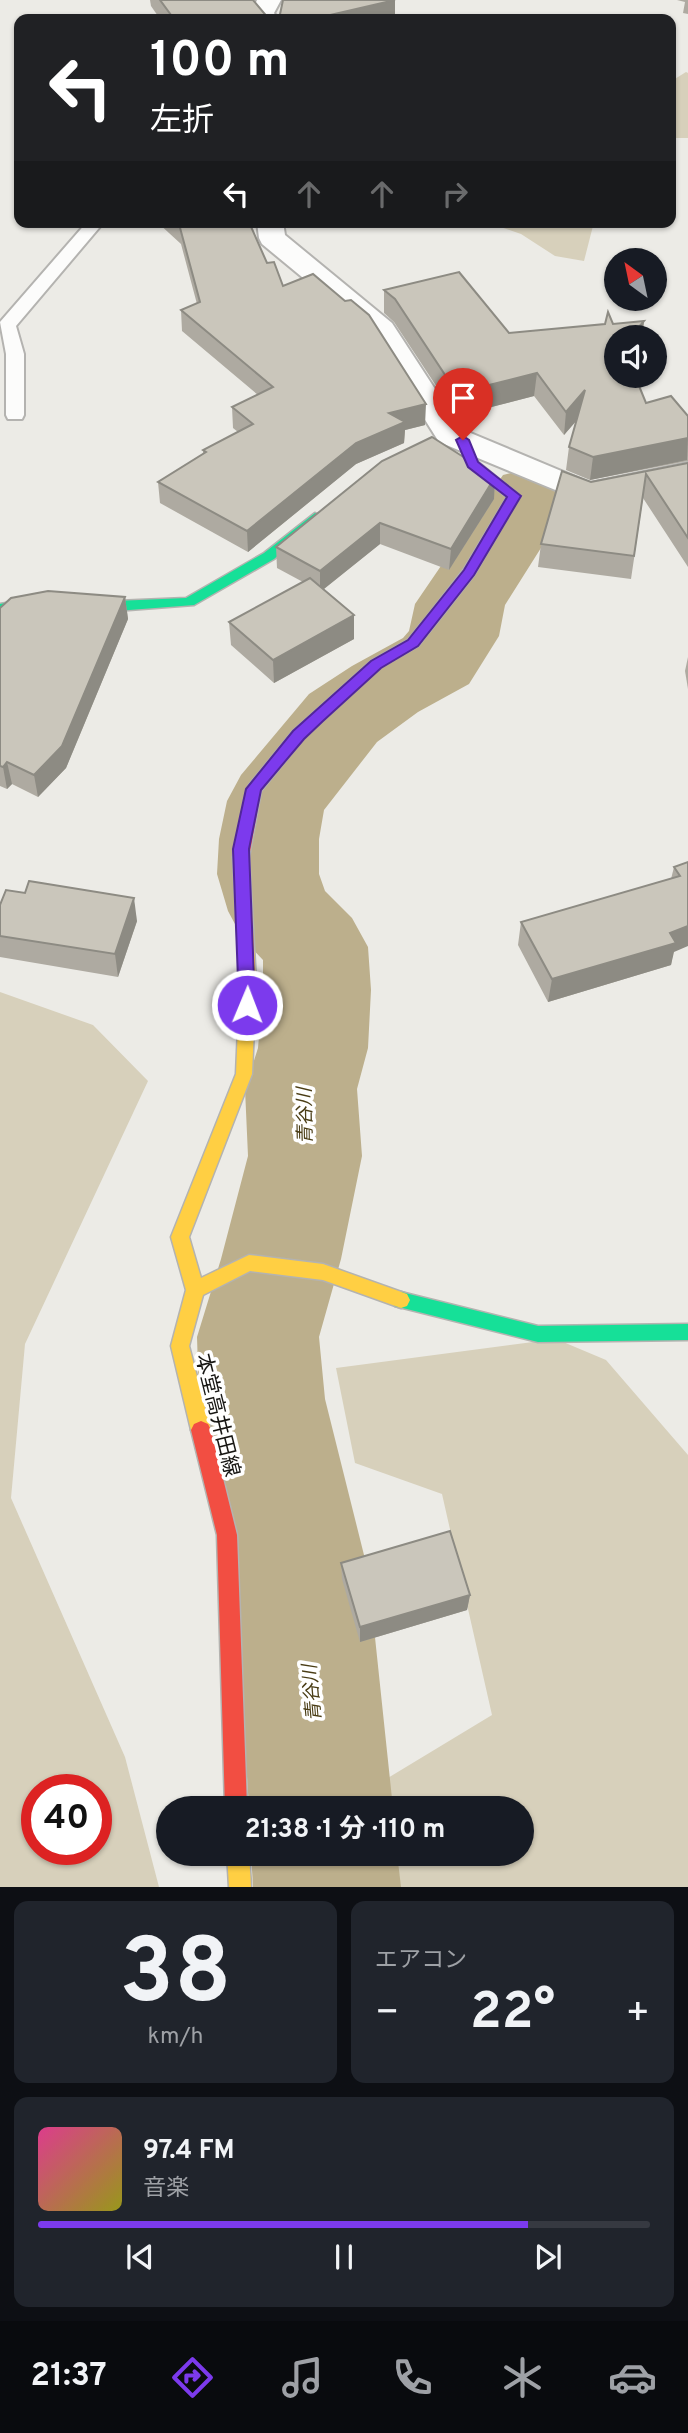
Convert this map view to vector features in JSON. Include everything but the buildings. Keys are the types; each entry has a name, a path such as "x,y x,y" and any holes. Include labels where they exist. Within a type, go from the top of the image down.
{"street":[{"path":"271,228 272,238 382,329 450,438 472,464 514,496 470,572 413,643 376,664 298,735 254,789 241,849 248,982 244,1074 180,1237 195,1290 249,1264 323,1272 420,1307 538,1334 688,1332"},
{"path":"450,438 587,493 688,473"},
{"path":"0,609 52,600 116,606 189,602 269,556 329,506"},
{"name":"本堂高井田線","path":"195,1290 180,1346 227,1535 236,1796"},
{"path":"239,1866 240,1887"}],"lane":[{"path":"15,415 7,363 15,354 7,325 91,228"}],"shaded area":[{"path":"688,73 688,138 676,138 676,78"},
{"path":"504,228 592,228 584,261 555,256 521,234"},
{"path":"0,992 93,1025 148,1081 25,1344 11,1498 125,1757 159,1887 0,1887"},
{"path":"556,1339 606,1360 688,1455 688,1887 377,1887 375,1866 534,1866 534,1796 368,1796 368,1790 492,1715 442,1494 355,1463 336,1368"}],"waterway":[{"name":"青谷川","path":"320,1796 301,1571 262,1399 258,1337 281,1259 305,1156 301,1089 313,1048 317,990 315,947 280,911 268,874 269,839 276,801 343,718 385,689 436,661 453,636 460,604 533,494"},
{"name":"青谷川","path":"325,1866 327,1887"}],"traffic: fast":[{"path":"0,609 52,600 116,606 189,602 269,556 315,517"},
{"path":"401,1300 538,1334 688,1332"}],"traffic: slow":[{"path":"425,628 469,572 514,496 472,464 463,440"},
{"path":"195,1290 180,1237 244,1074 248,982 241,857"},
{"path":"201,1430 180,1346 195,1290 249,1263 323,1272 401,1300"},
{"path":"239,1866 240,1887"}],"traffic: jam":[{"path":"241,857 254,789 298,735 376,664 413,643 425,628"},
{"path":"201,1430 227,1535 236,1796"}],"route":[{"path":"247,1005 241,849 254,789 298,735 376,664 413,643 470,572 514,496 472,464 463,440"}]}
